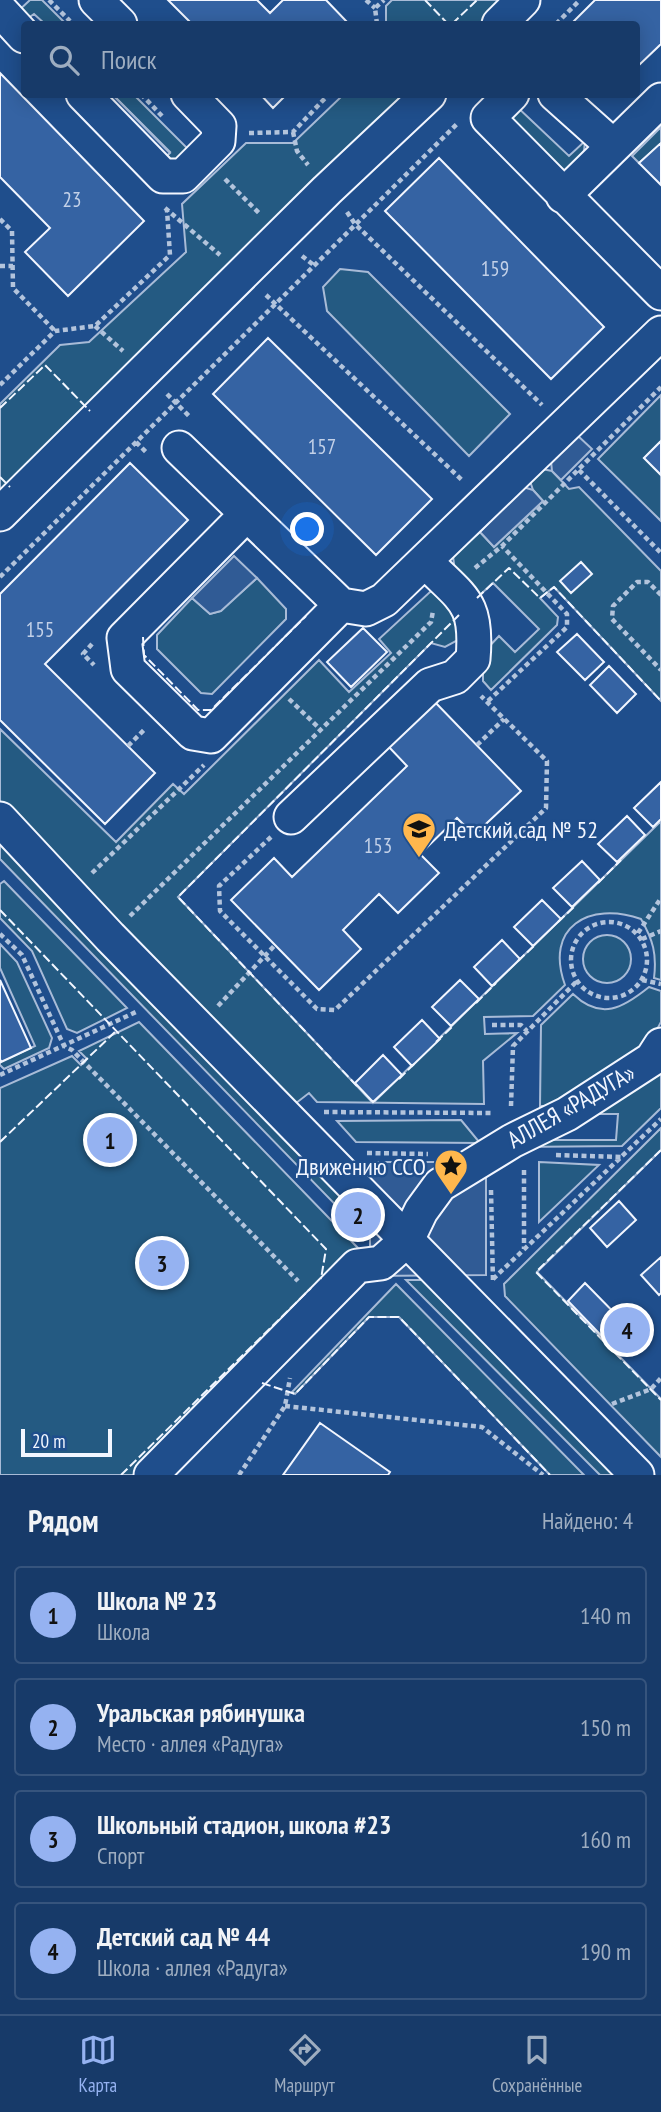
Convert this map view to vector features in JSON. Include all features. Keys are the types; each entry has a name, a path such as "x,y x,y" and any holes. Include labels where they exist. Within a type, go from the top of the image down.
{"street":[{"path":"96,0 117,21"},
{"path":"502,21 523,0"},
{"path":"0,10 21,33"},
{"path":"87,98 163,176 183,176 218,141 219,126 192,98"},
{"path":"0,514 280,236 425,98"},
{"path":"508,98 488,118 661,293"},
{"path":"559,98 612,145"},
{"path":"563,196 612,145 661,100"},
{"path":"179,449 341,605 366,609 432,569 571,419 661,333"},
{"path":"247,514 124,638 128,669 193,733 211,736 341,605"},
{"path":"291,817 430,685 455,677 473,659 476,628 469,606 432,569"},
{"path":"0,819 110,937 637,1475"},
{"name":"АЛЛЕЯ «РАДУГА»","path":"407,1240 421,1211 440,1185 588,1100 652,1059 661,1045"},
{"path":"151,1475 357,1266 381,1263 407,1240"}],"path":[{"path":"49,0 70,21"},
{"path":"366,0 375,8 377,21"},
{"path":"375,8 384,0"},
{"path":"559,21 580,0"},
{"path":"145,98 168,121"},
{"path":"247,133 293,132 325,98"},
{"path":"0,577 459,122"},
{"path":"203,157 280,236 315,266"},
{"path":"0,385 55,331 95,326 170,255 167,210 176,201"},
{"path":"0,219 12,230 13,288 55,331"},
{"path":"355,225 552,414 571,419 599,449"},
{"path":"0,266 13,266"},
{"path":"275,305 474,490"},
{"path":"110,937 431,622 432,569 449,566 477,569 661,387"},
{"path":"579,470 661,554"},
{"path":"488,701 568,627 567,614 502,546"},
{"path":"661,595 648,582 637,582 613,606 612,619 661,670"},
{"path":"291,817 219,886 220,911 317,1009 335,1010 546,808 547,761 488,701 455,677"},
{"path":"281,691 319,729"},
{"path":"477,745 504,719"},
{"path":"128,746 152,722"},
{"path":"638,933 661,898"},
{"path":"612,920 638,933 648,960 642,980 622,996 597,997 576,982 569,953 584,928 612,920"},
{"path":"642,939 661,932"},
{"path":"0,934 22,955 64,1046 72,1050 319,1304"},
{"path":"213,1012 275,945"},
{"path":"642,980 661,984"},
{"path":"493,1288 483,1158 511,1113 513,1046 576,982"},
{"path":"0,1075 138,1011"},
{"path":"492,1025 521,1025 527,1032"},
{"path":"285,1113 498,1113"},
{"path":"493,1279 661,1119"},
{"path":"524,1168 524,1250"},
{"path":"239,1475 285,1406 291,1375"},
{"path":"285,1406 482,1427 543,1475"}],"shaded area":[{"path":"30,0 42,0 63,21 42,21 34,14 24,21 16,13"},
{"path":"392,0 510,0 488,21 386,21 386,6"},
{"path":"93,98 116,98 170,153 162,160"},
{"path":"116,98 137,98 187,148 177,160 162,160 170,152"},
{"path":"340,98 411,98 0,504 0,404 60,345 89,342 186,252 182,204 246,143 293,143"},
{"path":"514,104 569,156 585,141 584,151 565,171 552,174 502,115"},
{"path":"661,127 661,143 639,163 632,156"},
{"path":"340,269 368,272 510,414 469,456 327,311 323,287"},
{"path":"661,395 661,441 644,458 661,475 661,521 598,459"},
{"path":"577,435 592,449 561,480 552,471 551,461"},
{"path":"542,469 552,471 569,489 579,487 661,571 661,701 554,587 540,598 558,617 557,625 491,690 483,681 483,653 499,636 515,652 539,629 493,583 480,595 455,572 453,556 480,532 494,547 543,501 533,490 530,481"},
{"path":"523,487 533,490 543,501 494,547 480,532"},
{"path":"234,556 257,578 221,611 210,614 192,598"},
{"path":"257,578 286,609 286,619 212,694 201,693 157,649 157,635 192,598 210,614 220,611"},
{"path":"431,591 458,616 458,640 445,647 431,643 178,897 373,1103 317,1102 309,1093 291,1107 0,807 0,729 116,842 173,784 184,794 319,660 349,692 391,653 379,639"},
{"path":"661,821 661,980 654,978 653,947 641,919 622,914 589,917 576,923 566,934 561,948 560,965 565,985 533,1016 484,1017 485,1034 517,1033 483,1061 484,1104 373,1103"},
{"path":"0,827 370,1215 356,1226 0,859"},
{"path":"4,881 127,1008 77,1033 67,1029 32,951 0,918 0,884"},
{"path":"607,935 624,942 631,959 624,976 607,983 590,976 583,959 590,942"},
{"path":"0,944 17,962 52,1038 49,1048 4,1069 0,1065 0,1048 9,1058 35,1046 0,968"},
{"path":"649,987 661,991 661,1022 646,1050 569,1106 540,1106 541,1025 573,994 583,1002 602,1009 621,1006"},
{"path":"139,1022 358,1248 358,1253 318,1293 308,1291 306,1301 138,1475 0,1475 0,1088 72,1056 81,1065 87,1059 79,1051"},
{"path":"661,1060 661,1108 622,1146 516,1147 530,1140 616,1140 618,1114 586,1114"},
{"path":"461,1120 480,1143 356,1142 337,1121"},
{"path":"661,1128 661,1150 537,1272 661,1399 661,1457 505,1296 504,1284"},
{"path":"370,1162 486,1162 486,1275 370,1276"},
{"path":"539,1162 599,1165 539,1222"},
{"path":"406,1280 435,1280 630,1475 600,1475"},
{"path":"396,1284 584,1475 550,1475 399,1317 369,1317 295,1394 292,1392"}],"building":[{"path":"168,0 257,0 270,13 283,0 326,0 346,21 189,21"},
{"path":"595,0 661,0 661,44 640,64 640,21 574,21"},
{"path":"0,73 21,95 21,98 24,98 144,221 68,296 25,252 50,228 0,177"},
{"path":"264,98 283,98 273,108"},
{"path":"661,143 661,185 639,163"},
{"path":"439,158 604,327 551,379 385,211"},
{"path":"268,338 432,499 376,555 213,394"},
{"path":"661,441 661,475 644,458"},
{"path":"130,463 188,520 45,664 155,773 105,824 0,720 0,594"},
{"path":"581,562 592,574 571,593 560,581"},
{"path":"363,628 387,652 351,687 327,662"},
{"path":"577,634 604,662 585,680 557,652"},
{"path":"609,666 636,694 617,713 590,685"},
{"path":"433,700 521,791 474,835 457,818 420,854 439,873 398,913 379,894 343,930 361,949 319,990 231,900 274,858 292,877 407,766 387,745"},
{"path":"661,782 661,819 653,827 634,808"},
{"path":"627,816 645,835 617,862 598,844"},
{"path":"582,861 600,880 572,907 553,888"},
{"path":"542,900 561,919 533,946 514,927"},
{"path":"502,940 520,959 492,986 474,967"},
{"path":"0,980 31,1048 1,1062 0,1059"},
{"path":"460,980 479,999 451,1026 432,1007"},
{"path":"422,1020 440,1039 412,1066 394,1047"},
{"path":"383,1055 402,1075 373,1102 355,1083"},
{"path":"619,1201 636,1220 607,1247 590,1228"},
{"path":"661,1257 661,1293 659,1295 641,1275"},
{"path":"585,1283 636,1335 618,1353 568,1301"},
{"path":"320,1423 390,1472 388,1475 283,1475"}],"fence":[{"path":"425,0 445,21"},
{"path":"455,21 477,0"},
{"path":"0,408 45,365 90,411"},
{"path":"0,477 10,487"},
{"path":"477,598 509,568 540,598 554,587 661,701"},
{"path":"357,1086 178,897 459,615"},
{"path":"143,637 144,655 198,710 211,710 306,616"},
{"path":"598,883 621,860"},
{"path":"558,922 576,905"},
{"path":"0,910 326,1249 321,1279"},
{"path":"518,961 536,944"},
{"path":"476,1003 496,983"},
{"path":"436,1042 454,1025"},
{"path":"0,1142 115,1032"},
{"path":"399,1079 414,1064"},
{"path":"661,1150 536,1272 661,1400"},
{"path":"121,1475 311,1288"},
{"path":"262,1383 295,1394 369,1317 399,1317 550,1475"}],"place":[{"name":"Детский сад № 52","path":"419,859"},
{"name":"Школа № 23","path":"110,1140"},
{"name":"Движению ССО","path":"451,1196"},
{"name":"Уральская рябинушка","path":"358,1215"},
{"name":"Школьный стадион, школа #23","path":"162,1263"},
{"name":"Детский сад № 44","path":"627,1330"}]}
